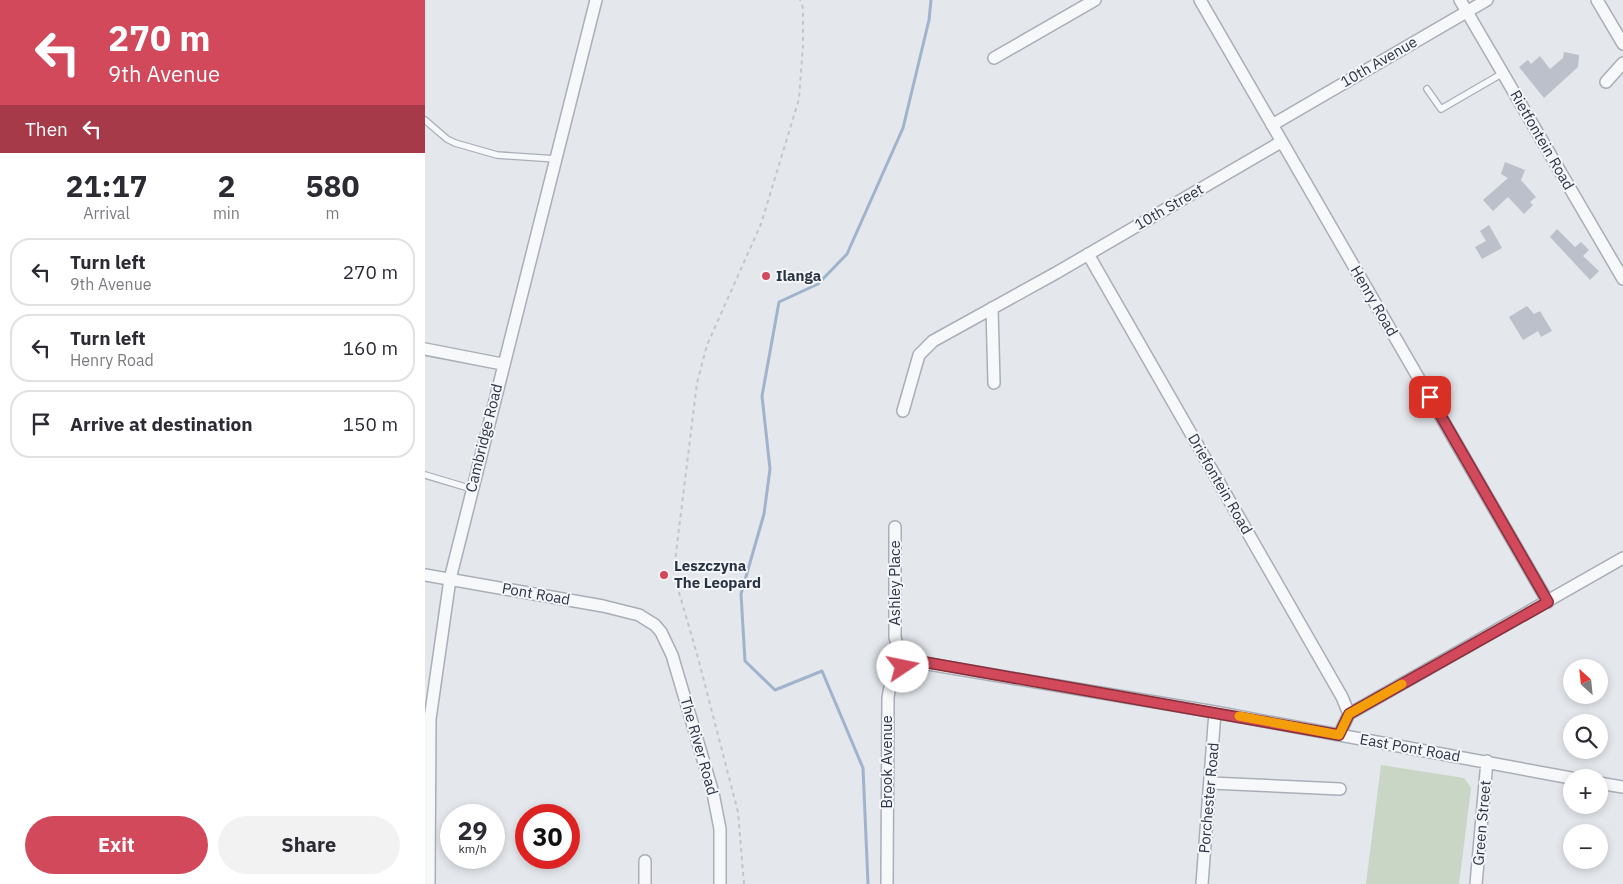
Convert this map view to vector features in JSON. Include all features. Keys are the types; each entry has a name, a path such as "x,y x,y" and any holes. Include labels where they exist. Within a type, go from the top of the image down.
{"street":[{"name":"Cambridge Road","path":"429,884 430,719 450,579 502,364 596,0"},
{"path":"994,58 1095,0"},
{"name":"Henry Road","path":"1200,0 1548,602"},
{"name":"Rietfontein Road","path":"1460,0 1619,264 1623,280"},
{"name":"10th Avenue","path":"1271,125 1487,0"},
{"path":"1597,0 1619,27 1623,44"},
{"path":"1606,82 1623,63"},
{"name":"10th Street","path":"903,411 915,367 925,347 1281,142"},
{"name":"Driefontein Road","path":"1088,254 1342,696 1349,714"},
{"path":"992,308 994,383"},
{"path":"425,349 502,364"},
{"name":"Ashley Place","path":"895,527 895,637 903,667"},
{"path":"1339,735 1349,714 1623,558"},
{"name":"Pont Road","path":"425,575 603,606 646,618"},
{"name":"The River Road","path":"646,618 661,632 672,655 713,793 720,829 720,884"},
{"name":"East Pont Road","path":"903,667 909,664 924,662 1215,712 1563,776"},
{"name":"Brook Avenue","path":"887,884 888,698 893,679 903,667"},
{"name":"Porchester Road","path":"1202,884 1215,712"},
{"name":"Green Street","path":"1476,884 1487,762"},
{"path":"1211,783 1339,789"},
{"path":"1608,784 1623,786"},
{"path":"645,861 645,884"}],"lane":[{"path":"1427,89 1441,109 1503,73"},
{"path":"425,120 447,140 455,143 497,155 556,159"},
{"path":"425,475 472,489"}],"path":[{"path":"744,884 738,812 697,654 675,580 674,568 697,383 707,345 761,224 799,99 803,27 803,8 800,0"}],"green space":[{"path":"1381,765 1464,778 1471,788 1459,884 1366,884"}],"building":[{"path":"1564,52 1579,55 1578,67 1544,98 1519,67 1528,60 1531,64 1540,56 1550,69 1563,58"},
{"path":"1505,162 1525,170 1521,180 1536,197 1530,202 1533,205 1524,214 1508,197 1493,211 1483,200 1508,178 1501,174"},
{"path":"1489,225 1502,248 1482,259 1475,247 1486,241 1480,231"},
{"path":"1557,229 1575,247 1581,242 1589,250 1583,256 1599,271 1590,280 1550,237"},
{"path":"1527,306 1534,314 1540,311 1552,331 1541,337 1538,331 1523,340 1509,317"}],"waterway":[{"path":"868,884 863,768 822,671 775,690 745,661 741,594 764,514 770,469 762,396 779,302 818,284 847,254 903,128 929,20 931,0"}],"slow traffic":[{"path":"1239,716 1339,735 1349,714 1402,684"}],"place":[{"name":"Ilanga","path":"766,276"},
{"name":"Leszczyna The Leopard","path":"664,575"}],"route":[{"path":"903,667 916,662 924,662 1339,735 1349,714 1548,602 1430,397"}]}
